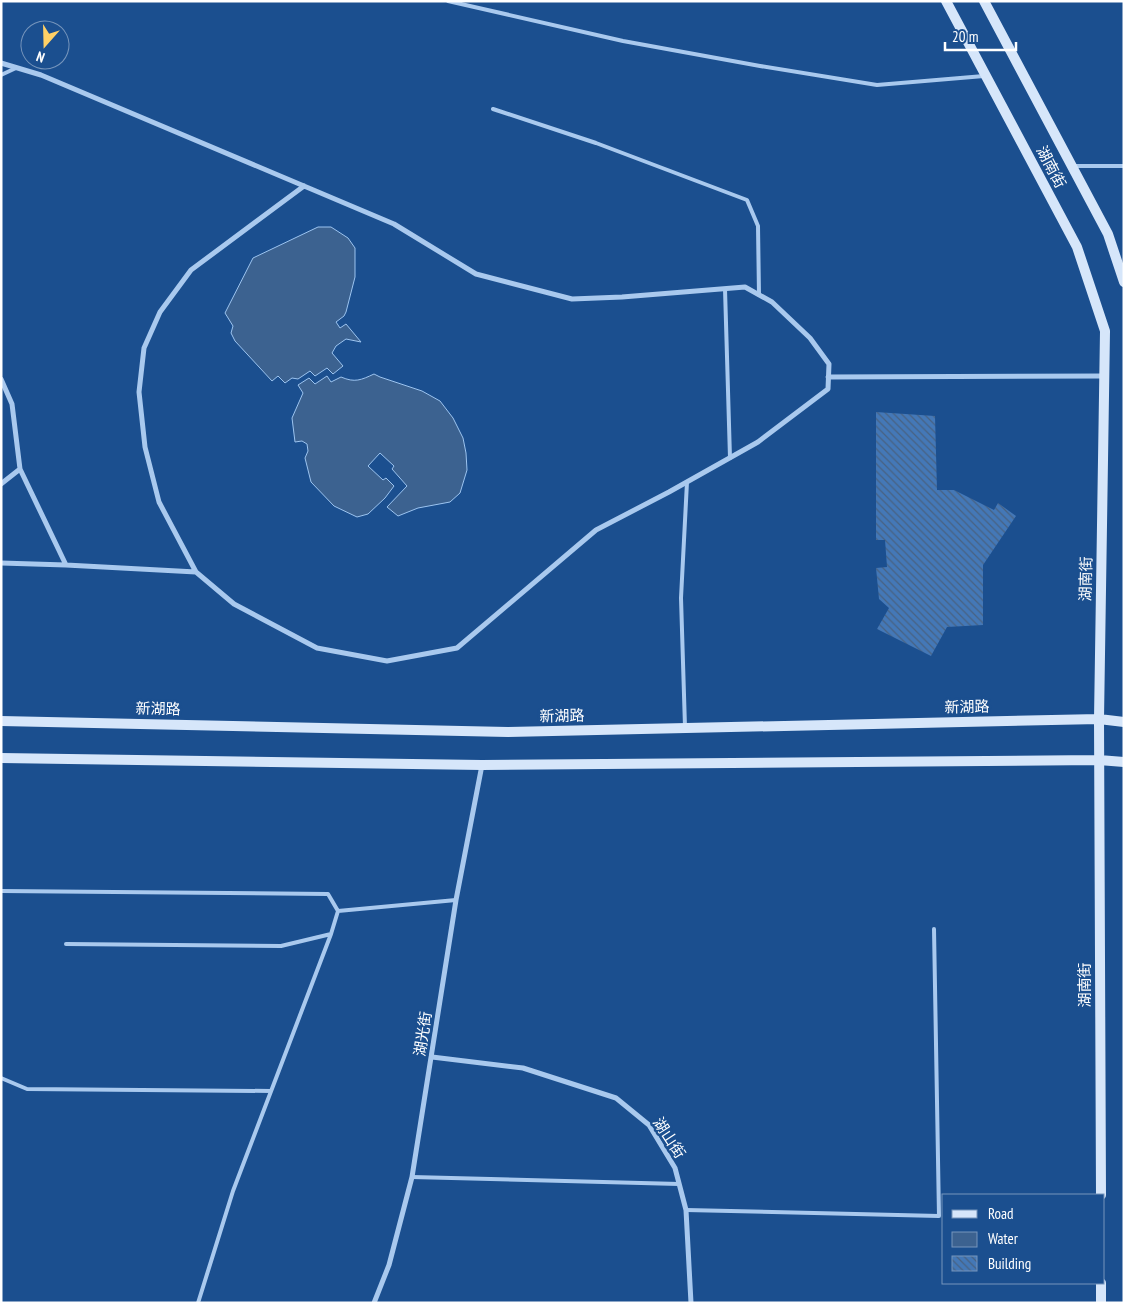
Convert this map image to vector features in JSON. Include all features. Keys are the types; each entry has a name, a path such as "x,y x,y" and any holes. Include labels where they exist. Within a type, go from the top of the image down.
{"main road":[{"name":"湖南街","path":"946,1 1077,247 1105,331 1099,719 1101,1194"},
{"name":"湖南街","path":"984,1 1108,234 1124,282"},
{"name":"新湖路","path":"1,721 508,732 1099,719 1124,722"},
{"path":"1,758 482,765 1099,760 1124,762"},
{"path":"1101,1284 1101,1303"}],"street":[{"path":"1,63 50,79 304,186 394,224 476,274 572,299 745,287 772,302 810,338 829,364 828,389 758,442 596,530 457,648 387,661 317,648 234,604 196,572 159,502 145,447 139,392 144,348 160,312 191,270 304,186"},
{"path":"828,377 1104,376"},
{"path":"1,379 12,404 20,468 66,565"},
{"path":"1,484 20,468"},
{"path":"1,563 196,572"},
{"name":"湖光街","path":"374,1303 389,1265 412,1177 456,900 482,765"},
{"name":"湖山街","path":"432,1057 523,1068 616,1098 649,1125 675,1168 686,1210 691,1303"}],"lane":[{"path":"448,1 623,40 760,66 877,85 986,76"},
{"path":"1,76 16,68"},
{"path":"493,109 596,143 747,200 758,226 759,295"},
{"path":"1072,166 1124,166"},
{"path":"725,289 730,458"},
{"path":"685,728 681,598 687,482"},
{"path":"1,891 328,894 338,911 331,934 233,1191 198,1303"},
{"path":"338,911 456,900"},
{"path":"686,1210 939,1216 934,929"},
{"path":"66,944 281,946 331,934"},
{"path":"1,1078 27,1088 271,1091"},
{"path":"412,1177 679,1184"}],"water":[{"path":"318,227 331,227 348,238 355,248 355,277 346,312 336,322 340,328 346,324 361,342 346,339 336,346 332,353 343,366 333,374 327,368 315,376 310,371 298,379 292,378 285,383 278,376 272,381 235,341 231,333 233,326 225,313 253,258"},
{"path":"374,374 422,391 440,401 453,418 463,438 467,470 460,493 450,502 418,508 398,516 387,507 407,486 392,469 394,466 380,453 368,466 383,480 386,478 394,486 385,498 368,514 357,517 334,506 311,482 305,458 308,451 307,444 302,441 295,442 292,418 303,393 298,385 309,378 315,384 327,376 331,382 341,377 358,380"}],"building":[{"path":"876,412 935,416 937,490 954,490 994,510 998,503 1016,516 983,565 983,625 947,627 931,656 877,629 889,608 879,599 876,568 887,567 885,540 876,540"}]}
